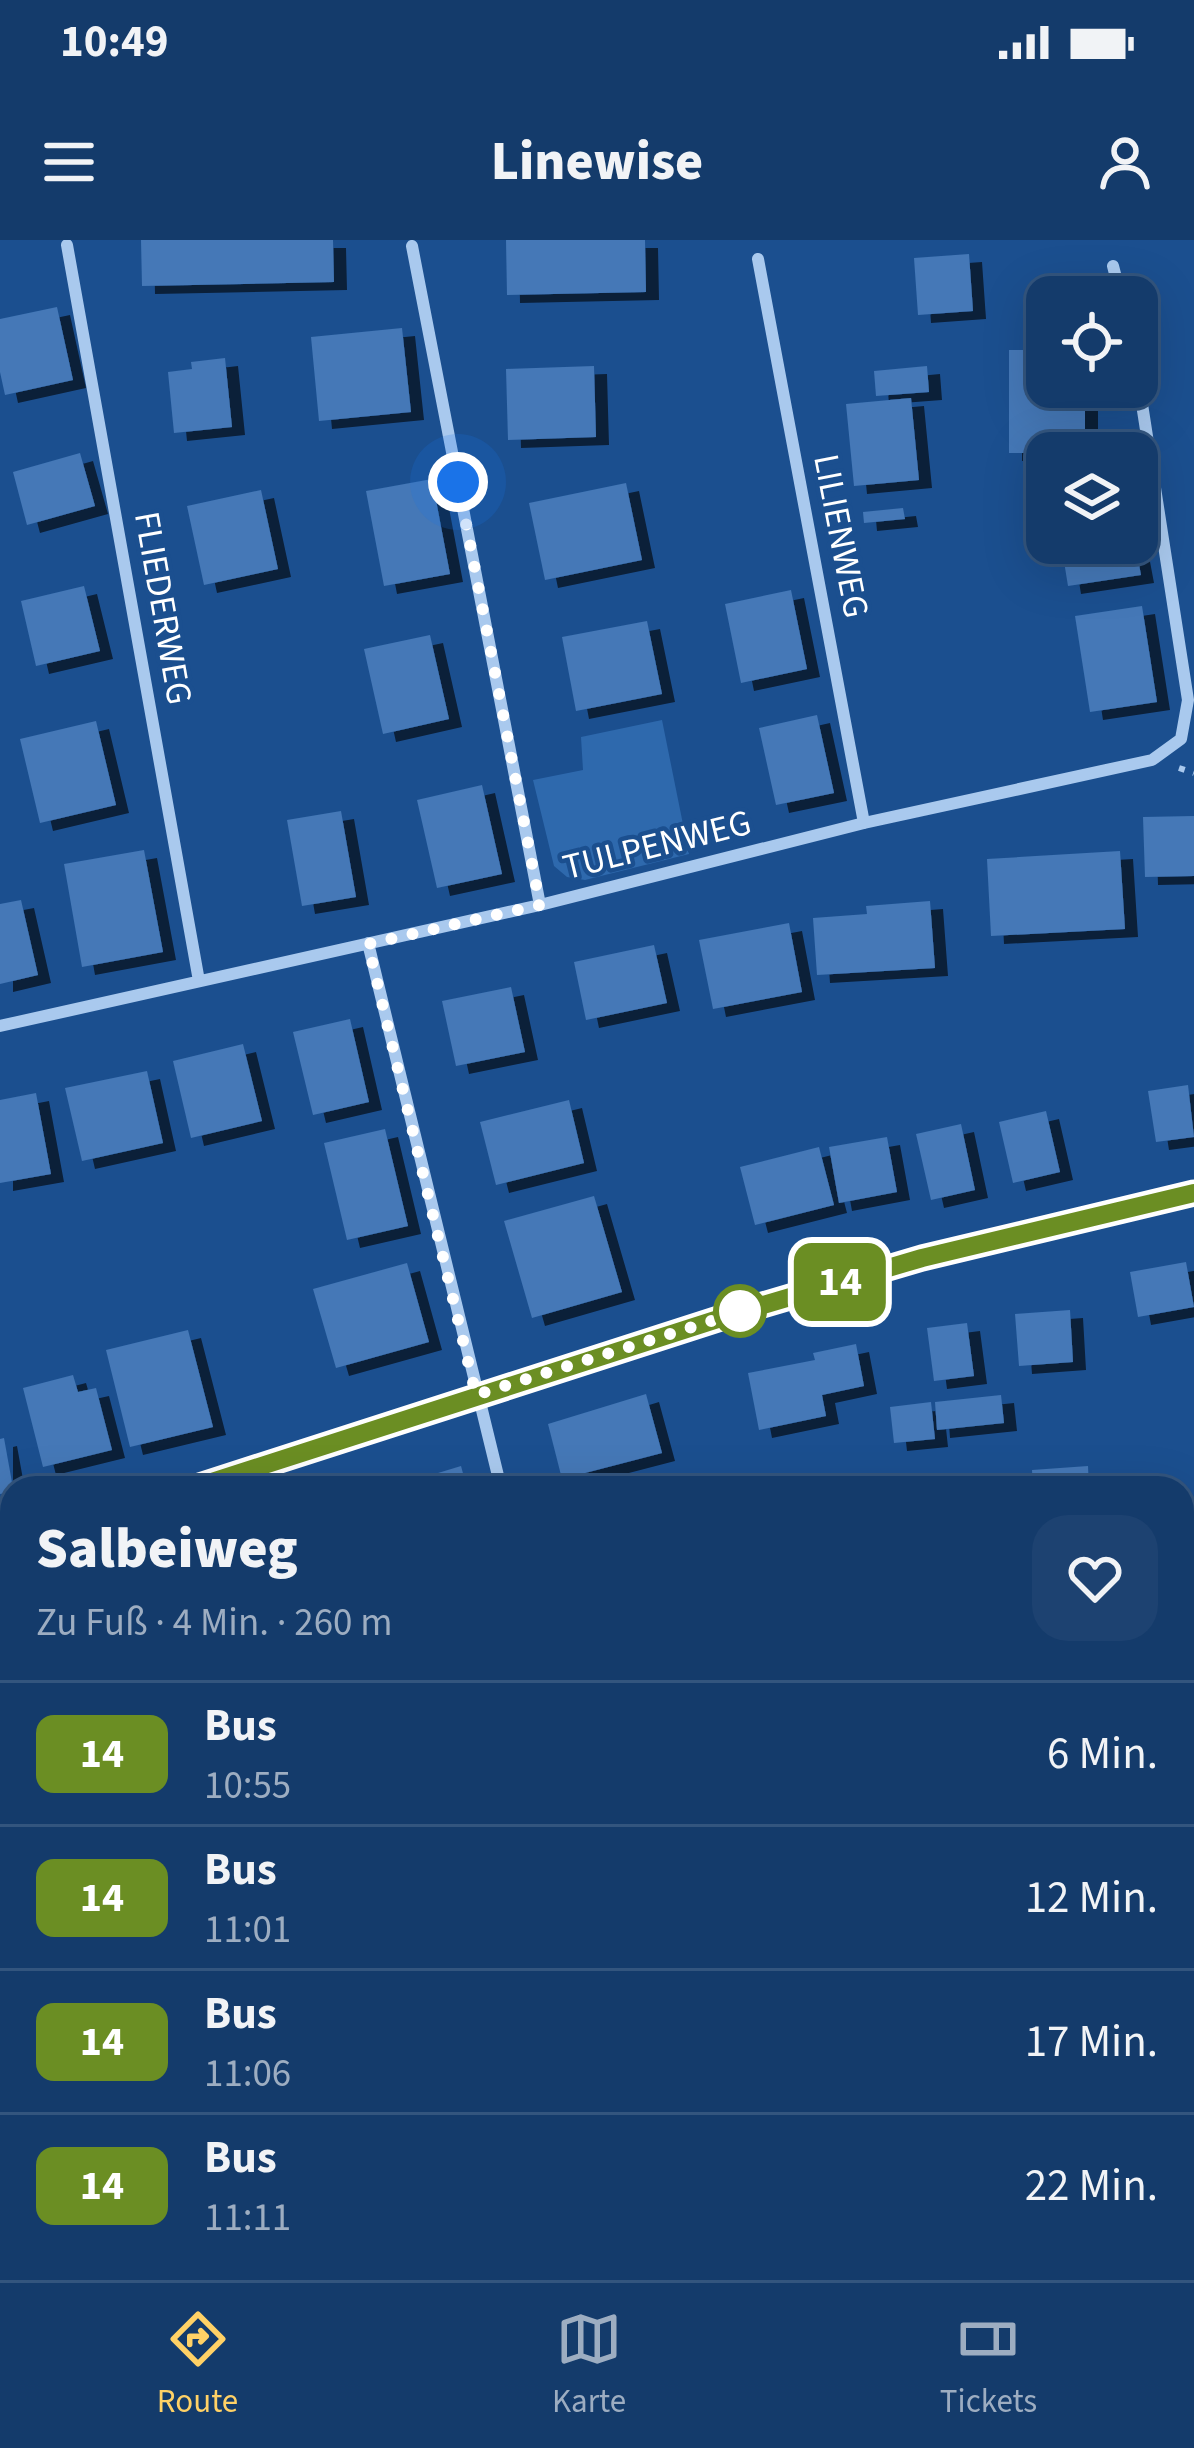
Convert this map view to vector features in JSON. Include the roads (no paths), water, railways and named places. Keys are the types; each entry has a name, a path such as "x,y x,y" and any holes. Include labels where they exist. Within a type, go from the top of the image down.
{"street":[{"name":"FLIEDERWEG","path":"68,245 199,981"},
{"path":"412,246 540,905"},
{"name":"LILIENWEG","path":"758,259 864,824"},
{"path":"1113,266 1116,276"},
{"name":"TULPENWEG","path":"0,1026 1152,760 1181,739 1188,700 1143,408"},
{"path":"368,944 498,1476"},
{"path":"230,1476 922,1258 1194,1193"}]}
